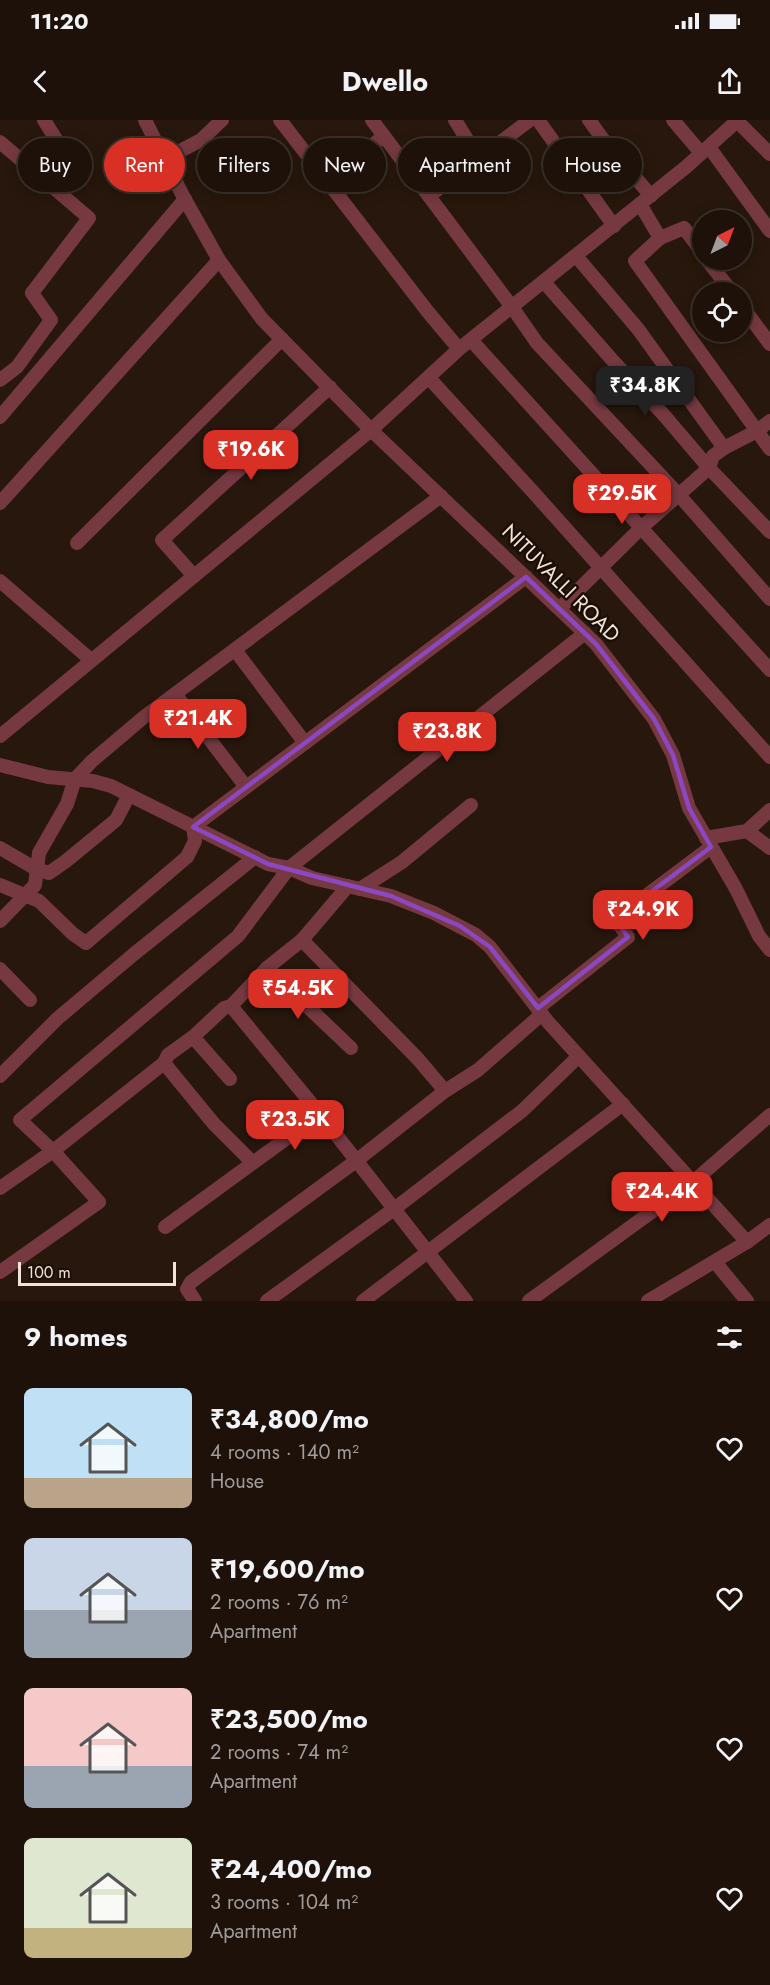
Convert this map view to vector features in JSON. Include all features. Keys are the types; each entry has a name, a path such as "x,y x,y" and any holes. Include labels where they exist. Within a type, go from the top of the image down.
{"street":[{"path":"44,120 55,138"},
{"name":"NITUVALLI ROAD","path":"145,120 154,138"},
{"path":"185,148 201,140 222,120"},
{"path":"280,120 303,150"},
{"path":"372,120 537,343 679,495 770,599"},
{"path":"454,120 466,138"},
{"path":"506,138 530,120"},
{"path":"538,120 614,226"},
{"path":"590,120 602,138 651,195"},
{"path":"673,120 705,150 770,231"},
{"path":"0,717 5,731 371,430 459,349 614,226 738,120 770,154"},
{"path":"0,142 89,218 32,293 51,320 17,367 0,380"},
{"name":"NITUVALLI ROAD","path":"181,192 219,260 262,319 371,430 596,644 654,719 673,755 688,808 736,889 759,936 770,950"},
{"path":"335,192 459,349"},
{"path":"429,196 434,192"},
{"path":"0,417 184,199"},
{"path":"640,204 660,238"},
{"path":"692,239 684,228 660,238 635,261 770,449"},
{"path":"576,256 638,329 724,448"},
{"path":"0,503 219,260"},
{"path":"715,270 724,282"},
{"path":"544,282 709,468 770,532"},
{"path":"752,320 770,344"},
{"path":"77,543 282,339"},
{"path":"471,340 770,670"},
{"path":"429,378 770,757"},
{"path":"194,576 162,540 330,387"},
{"path":"560,608 641,528 709,468 713,456 770,421"},
{"path":"0,921 35,885 39,853 67,804 75,779 92,761 175,694 441,496"},
{"path":"193,827 526,577"},
{"path":"0,581 91,660"},
{"path":"0,1272 99,1202 53,1151 20,1120 238,936 289,868 585,633"},
{"path":"235,650 305,743"},
{"path":"175,694 246,787"},
{"path":"0,765 48,777 93,781 111,786 268,864 289,868 312,878 391,896 434,913 476,935 490,946 540,1011 579,1056 747,1242"},
{"path":"0,848 36,869 49,873 116,820 129,795"},
{"path":"0,1188 53,1151 164,1062 168,1055 193,1037 224,1008 231,1006 267,968 302,940 354,888 402,862 471,806"},
{"path":"195,1301 187,1289 191,1282 356,1161 446,1091 478,1070 540,1011 628,937 615,919 708,843 747,831 770,810"},
{"path":"0,885 39,901 73,934 86,943 187,857 195,841 193,827"},
{"path":"747,831 770,848"},
{"path":"0,1075 58,1018 255,857"},
{"path":"302,940 418,1059 446,1091"},
{"path":"267,968 351,1048"},
{"path":"0,969 30,1000"},
{"path":"231,1006 320,1114 466,1301"},
{"path":"193,1037 230,1079"},
{"path":"267,1301 394,1209 522,1111 579,1056"},
{"path":"164,1062 214,1124 252,1162"},
{"path":"363,1301 623,1104"},
{"path":"165,1227 320,1114"},
{"path":"529,1301 693,1181 739,1144 770,1115"},
{"path":"648,1301 715,1262 770,1225"},
{"path":"715,1262 747,1301"}],"highlighted area":[{"path":"526,577 596,644 654,719 673,755 689,808 711,847 615,919 628,937 538,1008 490,947 460,926 391,896 268,864 193,827"}]}
